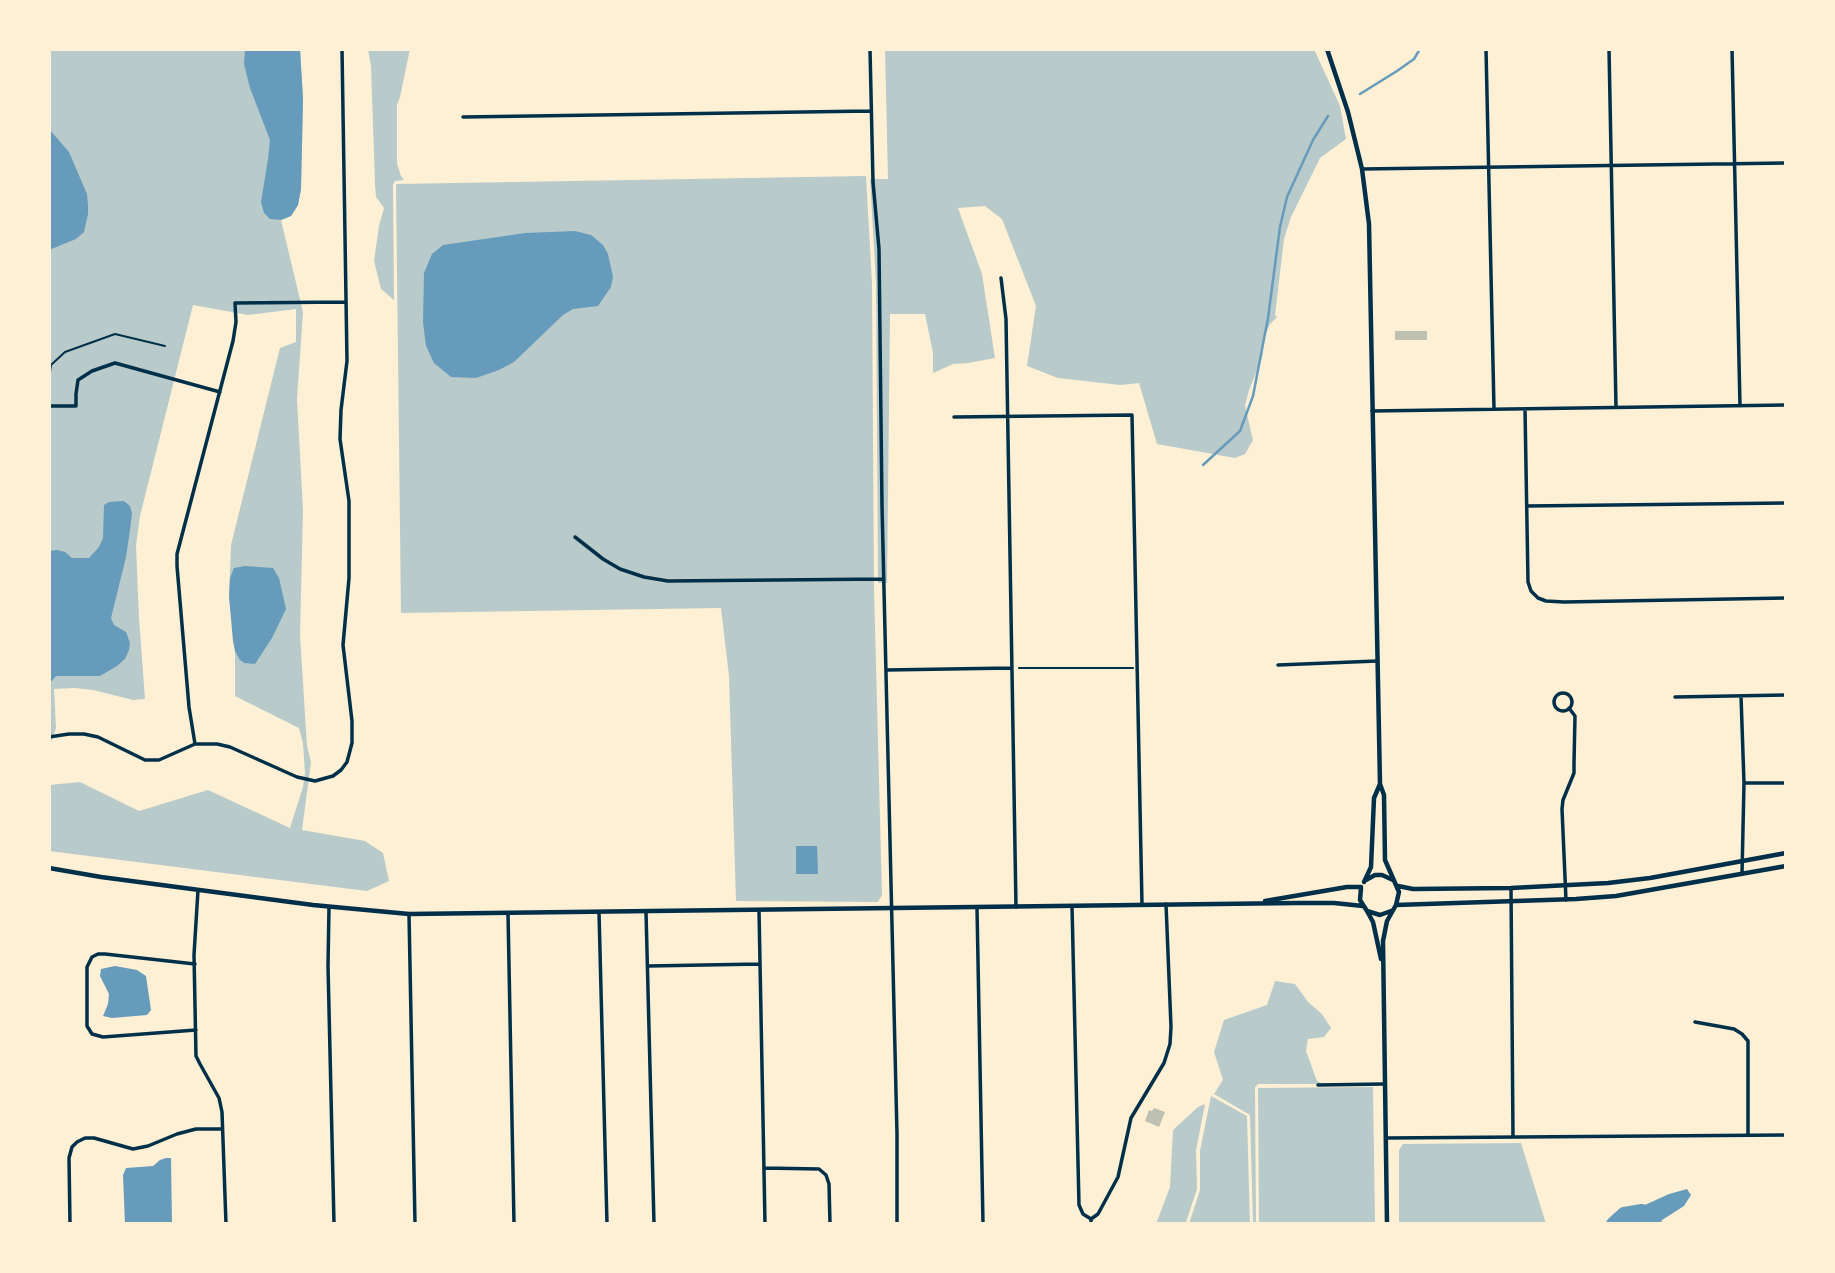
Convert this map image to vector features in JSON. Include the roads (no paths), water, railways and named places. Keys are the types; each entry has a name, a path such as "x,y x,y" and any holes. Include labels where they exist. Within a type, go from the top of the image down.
{"street":[{"path":"49,737 77,734 98,737 145,760 159,760 195,744 217,744 230,747 297,777 315,781 333,776 341,770 351,753 352,721 343,645 349,578 349,503 340,439 347,361 342,49"},
{"path":"870,49 873,182 879,249 897,1224"},
{"path":"1327,49 1348,112 1362,169 1371,261 1380,784 1384,795 1385,860 1399,892 1396,905 1387,920 1383,942 1387,1224"},
{"path":"1486,49 1494,409"},
{"path":"1609,49 1616,407"},
{"path":"1732,49 1740,406"},
{"path":"463,117 871,111"},
{"path":"1362,169 1786,163"},
{"path":"1001,278 1006,318 1016,907"},
{"path":"195,744 189,707 177,554 235,331 235,303 346,302"},
{"path":"49,406 76,406 78,380 92,370 115,363 220,391"},
{"path":"1372,411 1786,405"},
{"path":"1525,409 1528,582 1531,591 1538,598 1546,601 1786,598"},
{"path":"954,417 1132,415 1142,905"},
{"path":"1527,506 1786,503"},
{"path":"575,537 603,559 644,578 668,581 884,579"},
{"path":"1278,665 1377,661"},
{"path":"886,670 1012,668"},
{"path":"1558,695 1569,695 1569,708 1556,708 1554,702 1558,695"},
{"path":"1675,697 1786,695"},
{"path":"1741,696 1744,783 1742,874"},
{"path":"1566,900 1562,809 1574,773 1575,716 1569,708"},
{"path":"1744,783 1786,783"},
{"path":"1380,784 1374,798 1371,867 1359,893 1373,922 1383,977"},
{"path":"1248,904 1363,884 1369,878 1382,875 1413,889 1565,886 1629,881 1786,853"},
{"path":"1396,905 1616,896 1786,866"},
{"path":"49,868 329,907 409,914 1166,904 1334,903 1363,906"},
{"path":"1511,888 1513,1138"},
{"path":"198,890 194,964 196,1056 219,1098 222,1112 226,1224"},
{"path":"1073,906 1080,1205 1083,1214 1091,1222 1118,1177 1131,1118 1164,1063 1170,1044 1166,904"},
{"path":"329,907 328,979 334,1224"},
{"path":"977,907 983,1224"},
{"path":"758,910 765,1224"},
{"path":"1367,911 1380,915 1392,910"},
{"path":"599,912 607,1224"},
{"path":"646,912 654,1224"},
{"path":"508,913 514,1224"},
{"path":"409,914 415,1224"},
{"path":"194,964 105,954 92,957 87,967 88,1026 92,1034 103,1038 196,1030"},
{"path":"648,966 760,964"},
{"path":"1695,1023 1734,1029 1748,1041 1748,1135"},
{"path":"1318,1086 1384,1084"},
{"path":"70,1224 69,1158 72,1147 78,1142 85,1138 94,1138 133,1149 196,1129 223,1129"},
{"path":"1385,1138 1786,1135"},
{"path":"764,1168 819,1169 830,1184 830,1224"}],"lane":[{"path":"49,406 51,365 65,352 115,334 165,346"}],"water":[{"path":"245,49 300,49 303,99 301,189 298,205 291,216 281,220 270,219 264,213 261,202 270,140 250,88 244,64"},
{"path":"49,129 69,152 87,194 88,214 84,232 76,239 49,250"},
{"path":"575,231 591,235 603,245 608,254 613,277 611,287 598,306 573,309 563,315 514,362 476,378 451,377 434,363 426,346 423,322 424,273 432,254 443,245 525,233"},
{"path":"124,501 130,506 132,513 126,557 111,618 114,625 126,632 130,643 129,650 125,659 100,676 56,676 49,684 49,551 65,552 72,558 89,558 103,538 104,505"},
{"path":"234,568 273,568 279,578 286,609 255,664 240,660 233,641 230,578"},
{"path":"796,846 817,846 818,874 796,874"},
{"path":"115,966 137,970 146,976 151,1010 147,1015 112,1018 103,1016 109,994 100,976 101,969"},
{"path":"171,1158 172,1224 125,1224 123,1175 126,1168 153,1166"},
{"path":"1687,1189 1691,1195 1684,1206 1660,1224 1613,1224 1638,1205 1645,1205"}],"waterway":[{"path":"1360,94 1414,59 1420,49"},
{"path":"1203,465 1240,431 1253,396 1287,197 1313,140 1328,116"},
{"path":"1613,1224 1624,1214 1642,1211 1652,1217 1655,1224"}]}
